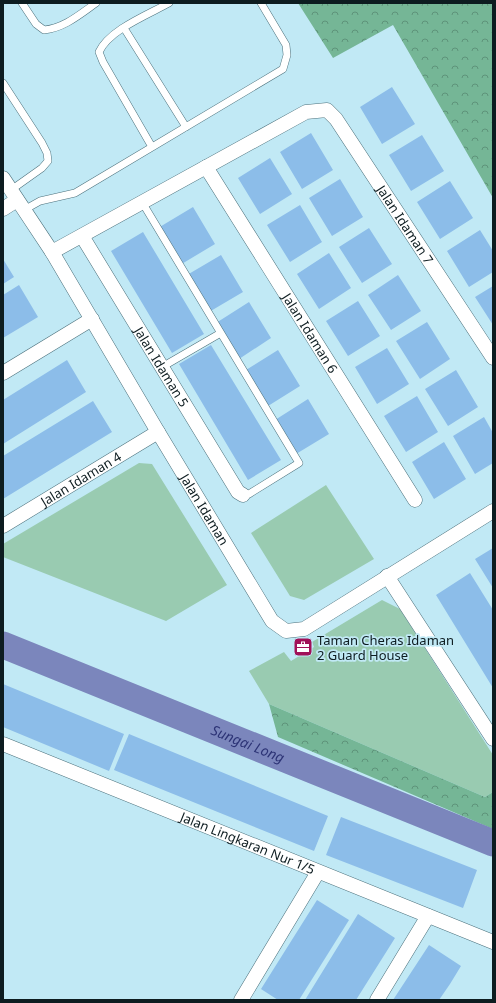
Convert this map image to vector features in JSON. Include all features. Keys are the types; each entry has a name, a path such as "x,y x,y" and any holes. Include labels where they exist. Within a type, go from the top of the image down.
{"street":[{"name":"Jalan Idaman 7","path":"206,167 306,112 327,110 336,119 493,358"},
{"path":"52,252 206,167"},
{"name":"Jalan Idaman 6","path":"206,167 415,500"},
{"name":"Jalan Idaman","path":"3,178 52,252 272,621 286,631 304,629 493,511"},
{"path":"3,209 18,200"},
{"name":"Jalan Idaman 5","path":"82,236 238,492 243,495"},
{"path":"3,373 92,319"},
{"name":"Jalan Idaman 4","path":"3,526 158,432"},
{"path":"387,576 493,739"},
{"name":"Jalan Lingkaran Nur 1/5","path":"3,744 493,942"},
{"path":"241,1000 318,872"},
{"path":"377,1000 428,916"}],"lane":[{"path":"22,3 36,24 44,30 54,29 68,23 96,3"},
{"path":"152,147 103,62 100,52 104,43 124,28 168,3"},
{"path":"18,200 40,201 75,193 283,69 287,56 286,45 261,3"},
{"path":"124,28 186,127"},
{"path":"3,83 47,153 48,161 18,200"},
{"path":"142,202 298,463 249,494 243,495"},
{"path":"162,367 220,334"}],"green space":[{"path":"298,3 493,3 493,198 393,25 333,58"},
{"path":"139,463 152,464 227,585 166,621 3,557 3,544"},
{"path":"326,485 374,559 304,600 290,596 251,533"},
{"path":"382,600 400,609 493,755 493,792 485,797 269,704 249,671 284,652 291,661 314,647 312,642"},
{"path":"269,704 485,797 493,792 493,829 278,737"}],"building":[{"path":"392,87 415,124 382,144 360,107"},
{"path":"311,133 333,170 302,189 280,152"},
{"path":"422,135 444,171 411,191 389,155"},
{"path":"270,158 292,194 260,214 238,178"},
{"path":"340,179 363,217 332,236 309,198"},
{"path":"450,181 473,218 440,239 417,202"},
{"path":"300,205 322,242 290,262 267,225"},
{"path":"193,207 215,244 180,265 158,228"},
{"path":"369,228 392,264 362,283 339,247"},
{"path":"480,230 493,251 493,272 469,287 447,251"},
{"path":"143,232 204,334 172,353 111,251"},
{"path":"329,253 351,288 319,309 297,274"},
{"path":"221,255 243,292 209,312 187,275"},
{"path":"3,259 14,277 3,284"},
{"path":"398,275 421,311 391,330 368,295"},
{"path":"19,285 38,317 3,338 3,295"},
{"path":"493,286 493,325 475,297"},
{"path":"358,301 380,336 348,356 326,321"},
{"path":"249,302 271,338 239,359 216,323"},
{"path":"427,322 450,359 420,379 396,341"},
{"path":"211,345 281,460 248,480 179,364"},
{"path":"387,348 409,384 377,404 355,367"},
{"path":"278,350 300,386 268,406 246,370"},
{"path":"67,360 86,392 3,444 3,400"},
{"path":"456,370 478,407 448,426 425,389"},
{"path":"417,396 438,432 406,452 384,416"},
{"path":"308,399 329,434 296,454 275,420"},
{"path":"93,401 112,432 3,499 3,456"},
{"path":"484,417 493,433 493,463 475,474 453,436"},
{"path":"444,442 466,479 434,499 412,462"},
{"path":"493,548 493,588 475,559"},
{"path":"470,573 493,610 493,688 436,595"},
{"path":"3,684 124,734 109,771 3,727"},
{"path":"129,734 328,816 314,851 114,770"},
{"path":"341,817 477,870 463,908 326,855"},
{"path":"317,900 349,920 299,1000 278,1000 261,989"},
{"path":"358,914 395,938 356,1000 305,1000"},
{"path":"429,945 461,966 450,984 439,1000 393,1000"}],"waterway":[{"name":"Sungai Long","path":"3,645 493,843"}],"place":[{"name":"Taman Cheras Idaman 2 Guard House","path":"303,647"}]}
